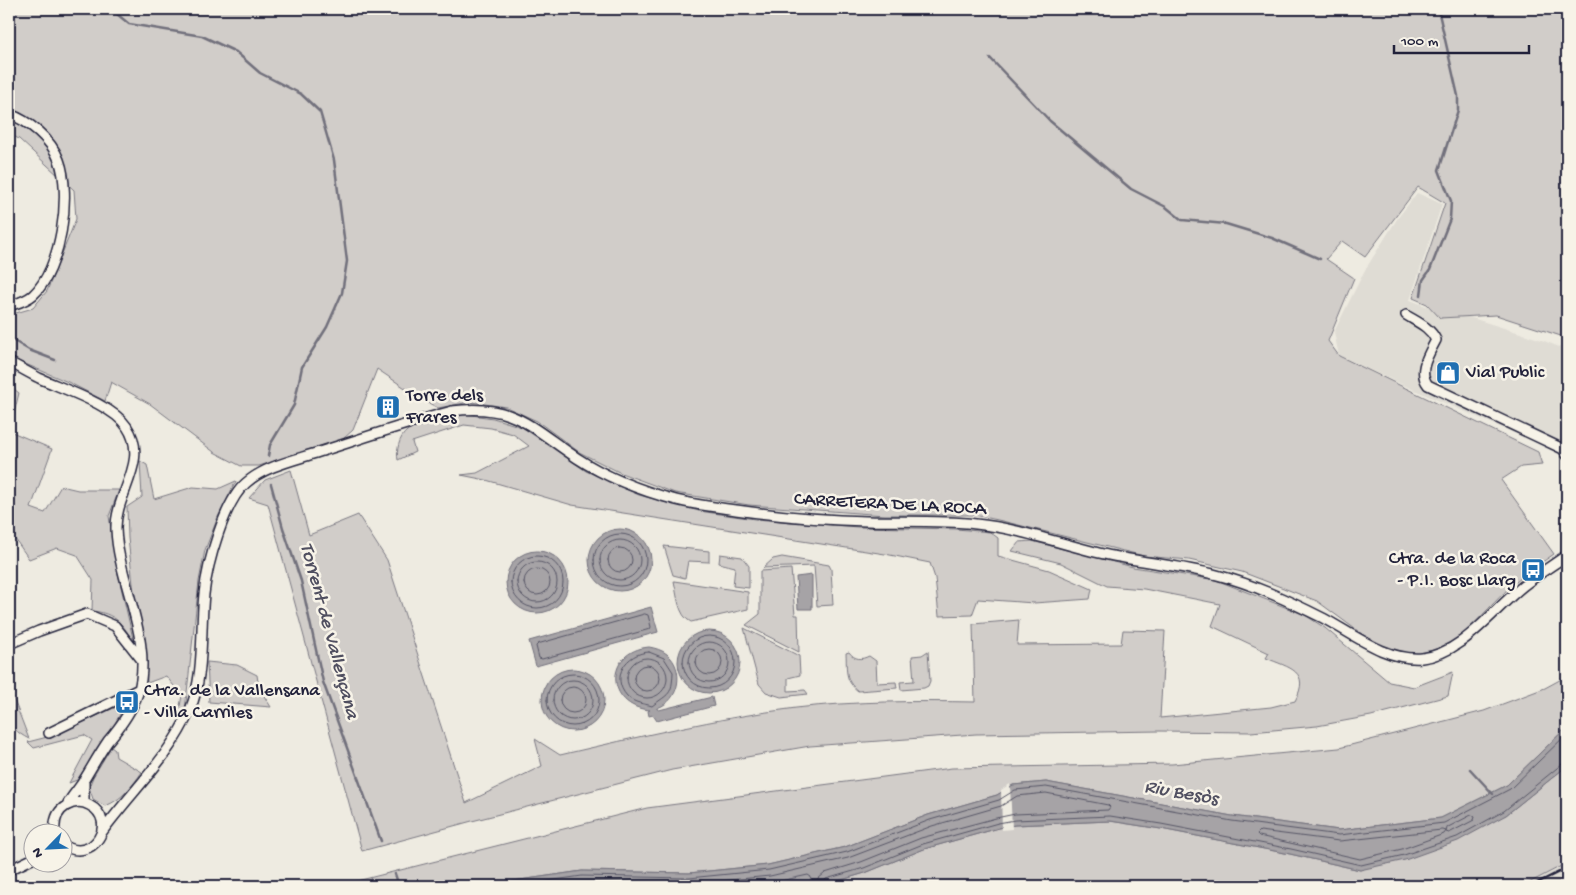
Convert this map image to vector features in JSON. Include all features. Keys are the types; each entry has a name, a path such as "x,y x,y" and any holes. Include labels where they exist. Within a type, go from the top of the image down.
{"street":[{"path":"9,114 26,122 39,132 58,159 64,192 64,214 60,243 43,282 34,294 27,299 9,306"},
{"path":"1406,315 1425,326 1433,333 1436,340 1423,370 1424,380 1428,386 1563,449 1567,455"},
{"path":"9,362 37,377 86,398 114,414 128,428 133,438 135,460 118,509 116,531 138,631 142,674 139,689 129,713 71,796 67,805"},
{"name":"CARRETERA DE LA ROCA","path":"118,810 128,801 172,743 190,710 197,687 204,594 208,568 224,518 238,491 252,478 271,468 361,438 452,411 468,409 489,410 505,413 526,421 576,458 600,472 649,492 676,500 766,514 811,518 977,524 1140,562 1217,575 1296,605 1378,649 1408,658 1431,656 1450,649 1480,626 1523,586 1567,555"},
{"path":"9,644 38,631 87,614 115,626 142,659"},
{"path":"49,733 139,689"},
{"path":"84,780 84,803"},
{"path":"54,822 56,816 67,805 74,802 84,803 94,808 99,814 102,832"},
{"path":"99,814 118,810"},
{"path":"72,850 83,850 97,842 118,810"},
{"path":"9,870 22,864"}],"shaded area":[{"path":"9,9 1567,9 1567,338 1496,315 1440,318 1427,304 1413,298 1445,203 1418,187 1365,257 1342,241 1326,259 1354,278 1328,341 1339,356 1538,452 1542,465 1521,467 1501,480 1554,554 1513,584 1452,644 1427,660 1412,663 1400,662 1317,601 1242,572 1189,560 1144,556 974,515 885,515 749,505 675,493 621,473 579,452 537,421 506,407 470,402 438,408 377,369 353,430 343,439 259,466 241,466 214,452 150,404 111,382 105,401 68,382 16,360 9,354 9,315 33,308 47,291 76,219 74,190 19,139 9,134"},
{"path":"1417,193 1442,204 1410,300 1439,311 1456,313 1539,339 1567,350 1567,468 1558,452 1339,356 1334,332 1365,270 1397,219"},
{"path":"9,385 19,393 11,426 12,432 52,449 31,508 45,513 61,486 78,490 119,490 109,516 118,574 134,643 118,621 107,614 92,611 93,580 77,555 57,548 29,559 15,539 9,549"},
{"path":"464,414 493,418 522,427 586,471 639,495 699,511 755,519 858,527 956,529 990,532 998,538 998,556 1049,570 1092,589 1090,599 1034,603 978,599 972,615 939,616 935,578 930,563 885,554 572,505 486,480 461,475 477,473 529,446 513,434 491,428 464,425 412,442 415,452 398,460 399,444 402,437 411,428"},
{"path":"140,461 147,465 154,499 193,487 218,489 236,481 218,517 205,550 199,581 185,711 178,716 182,696 166,676 147,683 145,645 134,593 128,538 127,507 142,497"},
{"path":"291,470 309,535 358,515 387,560 466,803 542,766 535,739 560,755 707,723 796,708 886,702 975,702 973,624 1019,620 1017,645 1121,644 1123,630 1165,631 1160,718 1271,707 1295,701 1301,683 1295,672 1266,658 1269,653 1212,626 1220,604 1144,589 1107,586 1061,563 1012,551 1019,542 1032,541 1133,567 1216,580 1305,615 1325,628 1389,682 1414,687 1453,672 1448,696 1371,716 1317,726 1251,732 1159,731 976,734 810,746 672,770 362,851 268,504 249,498 265,480"},
{"path":"664,546 709,551 709,562 688,561 685,578 673,575"},
{"path":"720,554 742,557 749,566 749,588 733,586 735,567 719,563"},
{"path":"782,557 829,565 831,569 833,605 817,606 814,566 763,568 773,559"},
{"path":"791,569 795,615 798,615 799,652 746,625 760,614 760,571"},
{"path":"674,581 748,592 748,609 691,622 683,615"},
{"path":"744,628 799,656 800,675 788,678 788,691 805,690 808,694 781,697 766,692 759,684"},
{"path":"928,651 930,681 928,686 901,690 900,682 914,681 912,656 922,655"},
{"path":"849,652 856,658 861,659 869,656 876,661 877,683 896,682 897,688 858,691 848,679 846,653"},
{"path":"207,662 237,665 257,675 259,688 271,707 209,702"},
{"path":"1567,676 1567,727 1507,785 1441,818 1339,830 1232,816 1046,782 1013,785 997,795 928,815 845,847 768,865 689,873 582,871 479,886 337,886 647,808 952,768 1172,764 1339,748 1484,711 1545,688"},
{"path":"9,687 29,739 11,724 8,711"},
{"path":"127,702 77,780 69,783 92,740 84,735 34,748 28,742 55,735"},
{"path":"111,747 115,750 116,757 142,772 122,796 105,806 93,799 89,787"},
{"path":"1567,766 1567,863 1523,886 1435,886 1433,880 1408,886 821,886 865,873 924,849 999,828 1015,825 1110,821 1290,854 1360,870 1506,815"},
{"path":"1567,863 1567,878 1552,886 1523,886"}],"water":[{"path":"614,529 626,529 642,538 649,548 651,560 649,572 642,582 626,591 614,591 603,586 594,577 589,566 589,554 594,543 603,534"},
{"path":"531,551 543,551 559,560 566,570 568,582 566,594 559,604 543,613 531,613 520,608 511,599 506,588 506,576 511,565 520,556"},
{"path":"812,575 812,609 798,609 796,577"},
{"path":"651,607 658,632 536,666 529,641"},
{"path":"703,631 715,631 731,640 738,650 740,662 738,674 731,684 715,693 703,693 692,688 683,679 678,668 678,656 683,645 692,636"},
{"path":"649,647 663,651 673,660 678,676 675,692 671,699 657,709 712,697 714,706 657,721 653,715 649,716 648,711 650,710 635,707 625,699 618,690 616,679 618,668 624,658 634,651"},
{"path":"567,669 579,669 595,678 602,688 604,700 602,712 595,722 579,731 567,731 556,726 547,717 542,706 542,694 547,683 556,674"},
{"path":"1567,727 1567,766 1506,815 1458,841 1405,860 1360,870 1290,854 1110,821 1015,825 999,828 924,849 865,873 821,886 479,886 582,871 689,873 768,865 845,847 928,815 997,795 1013,785 1046,782 1232,816 1339,830 1441,818 1507,785"}],"pier":[{"path":"1010,784 1012,829 1002,830 1001,790"}],"waterway":[{"name":"Torrent de Vallençana","path":"115,9 117,14 129,24 202,36 236,52 260,73 301,94 320,112 334,160 347,261 342,293 327,327 302,367 294,405 270,445 268,456"},
{"path":"1421,295 1423,280 1430,270 1450,219 1451,201 1439,170 1458,110 1458,96 1438,9"},
{"path":"990,58 1050,121 1131,189 1166,207 1182,220 1226,224 1272,238 1320,259"},
{"path":"9,338 29,350 55,360"},
{"name":"Torrent de Vallençana","path":"271,484 283,528 301,581 323,682 381,841"},
{"path":"1470,769 1493,794"},
{"name":"Torrent de Vallençana","path":"395,874 399,886"}],"railway":[{"path":"1531,886 1567,868"}],"place":[{"name":"Vial Public","path":"1448,373"},
{"name":"Torre dels Frares","path":"388,407"},
{"name":"Ctra. de la Roca - P.I. Bosc Llarg","path":"1533,570"},
{"name":"Ctra. de la Vallensana - Villa Carriles","path":"127,702"}],"water label":[{"name":"Riu Besòs","path":"1181,794"}]}
